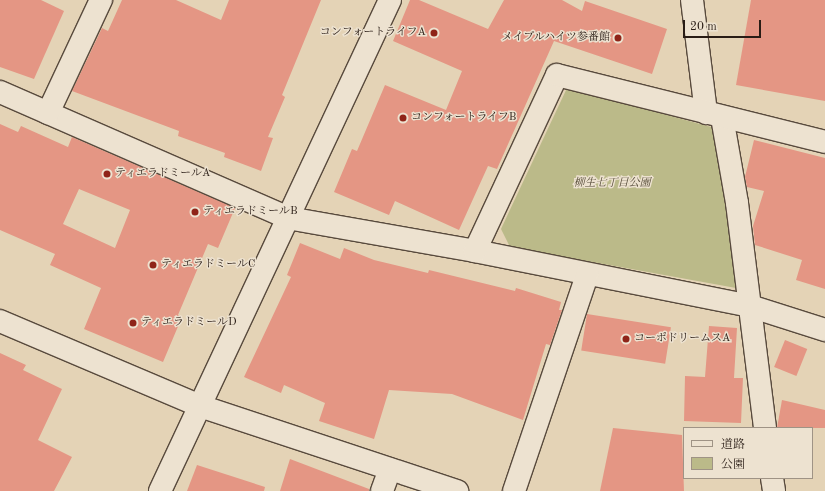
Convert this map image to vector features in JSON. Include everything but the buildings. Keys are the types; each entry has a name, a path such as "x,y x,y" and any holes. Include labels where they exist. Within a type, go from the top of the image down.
{"street":[{"path":"48,113 101,0"},
{"path":"160,491 390,0"},
{"path":"692,0 750,306 765,427"},
{"path":"475,251 558,75 825,142"},
{"path":"0,92 288,218 475,251 587,275 750,306 825,330"},
{"path":"514,491 587,275"},
{"path":"0,322 200,406 457,491"},
{"path":"382,491 390,469"},
{"path":"772,479 774,491"}],"green space":[{"name":"柳生七丁目公園","path":"567,88 715,128 736,288 510,247 501,229"}],"place":[{"name":"コンフォートライフA","path":"434,33"},
{"name":"メイプルハイツ参番館","path":"618,38"},
{"name":"コンフォートライフB","path":"403,118"},
{"name":"ティエラドミールA","path":"107,174"},
{"name":"ティエラドミールB","path":"195,212"},
{"name":"ティエラドミールC","path":"153,265"},
{"name":"ティエラドミールD","path":"133,323"},
{"name":"コーポドリームスA","path":"626,339"}]}
